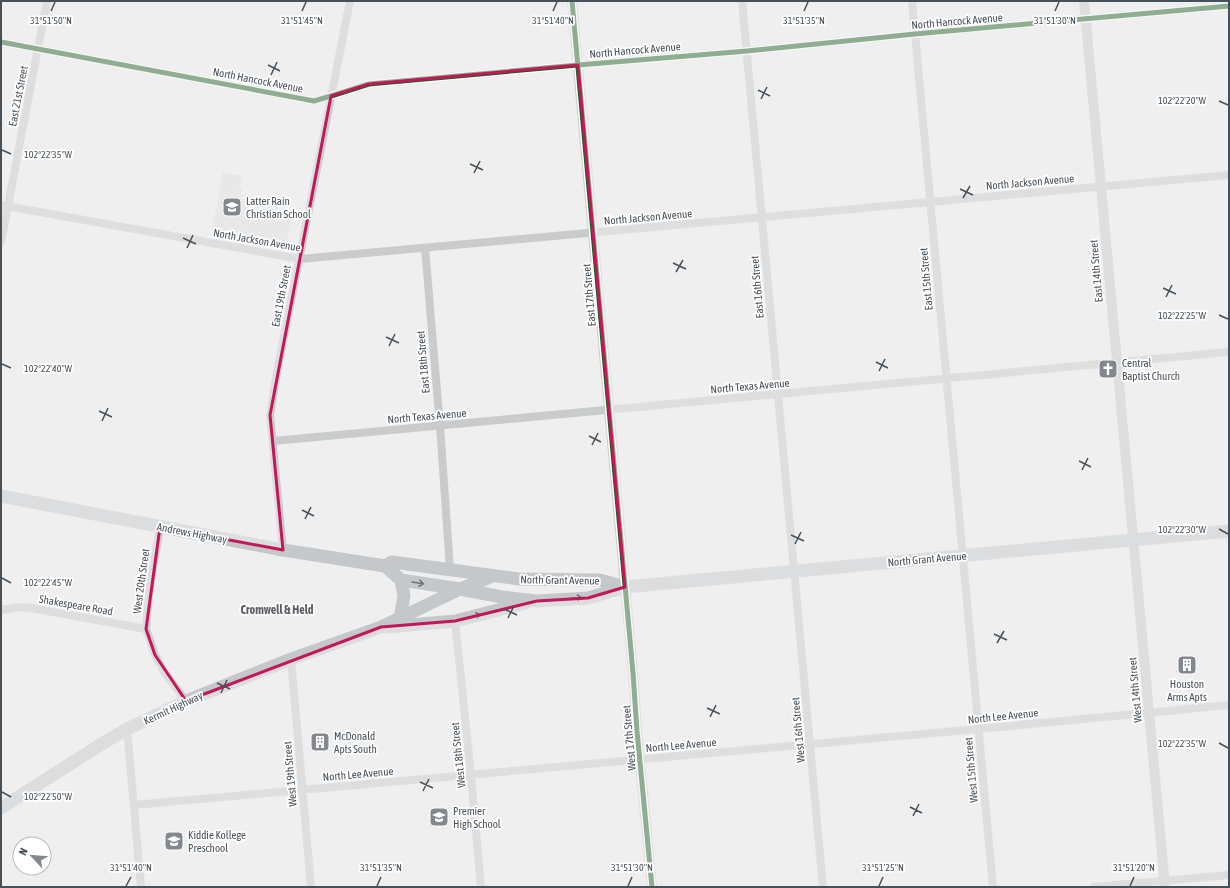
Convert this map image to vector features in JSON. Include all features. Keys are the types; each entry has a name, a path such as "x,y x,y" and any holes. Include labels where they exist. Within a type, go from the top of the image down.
{"main road":[{"name":"Andrews Highway","path":"1,496 283,550 385,566 392,562 494,576"},
{"name":"North Grant Avenue","path":"537,601 588,598 625,587 1229,531"},
{"path":"385,566 402,580 502,597 537,601"},
{"name":"North Grant Avenue","path":"494,576 519,580 600,580 625,587"},
{"name":"Kermit Highway","path":"1,808 127,729 186,700 291,659 381,627 460,589 494,576"},
{"path":"400,618 404,596 402,580"},
{"name":"Kermit Highway","path":"381,627 454,621 537,601"}],"street":[{"name":"East 21st Street","path":"1,242 4,206 47,1"},
{"name":"East 19th Street","path":"283,550 270,414 350,1"},
{"name":"East 17th Street","path":"572,1 625,587"},
{"name":"East 16th Street","path":"742,1 794,571"},
{"name":"East 15th Street","path":"912,1 962,555"},
{"name":"East 14th Street","path":"1084,1 1133,539"},
{"name":"North Hancock Avenue","path":"1,42 314,101 369,84 578,65 747,52 915,34 1229,6"},
{"name":"North Jackson Avenue","path":"4,206 300,259 1229,175"},
{"name":"East 18th Street","path":"424,248 440,426 450,569"},
{"name":"North Texas Avenue","path":"273,442 1229,352"},
{"name":"West 20th Street","path":"160,526 149,593 146,629 155,655 164,672 186,700"},
{"name":"West 14th Street","path":"1133,539 1165,884"},
{"name":"West 15th Street","path":"962,555 993,887"},
{"name":"West 16th Street","path":"794,571 823,887"},
{"name":"West 17th Street","path":"625,587 652,887"},
{"name":"Shakespeare Road","path":"1,610 20,607 31,608 146,629"},
{"name":"West 18th Street","path":"454,621 471,775 481,887"},
{"name":"West 19th Street","path":"291,659 312,887"},
{"name":"North Lee Avenue","path":"134,805 978,729 1229,704"},
{"path":"127,729 141,887"},
{"path":"1094,887 1165,884 1229,875"}],"highlighted area":[{"path":"578,65 625,587 588,598 537,601 455,621 381,627 186,701 155,655 146,629 160,527 283,550 270,415 331,96 369,84"}],"shaded area":[{"name":"Latter Rain Christian School","path":"223,172 242,176 239,188 242,189 240,200 249,203 247,211 292,219 286,242 231,231 231,234 212,231"}],"cycle path":[{"path":"572,1 652,887"},
{"path":"1,42 314,101 369,84 747,51 915,34 1229,6"}],"place":[{"name":"Latter Rain Christian School","path":"232,207"},
{"name":"Central Baptist Church","path":"1108,369"},
{"name":"Houston Arms Apts","path":"1187,665"},
{"name":"McDonald Apts South","path":"320,742"},
{"name":"Premier High School","path":"439,817"},
{"name":"Kiddie Kollege Preschool","path":"174,841"}],"district":[{"name":"Cromwell & Held","path":"277,610"}]}
